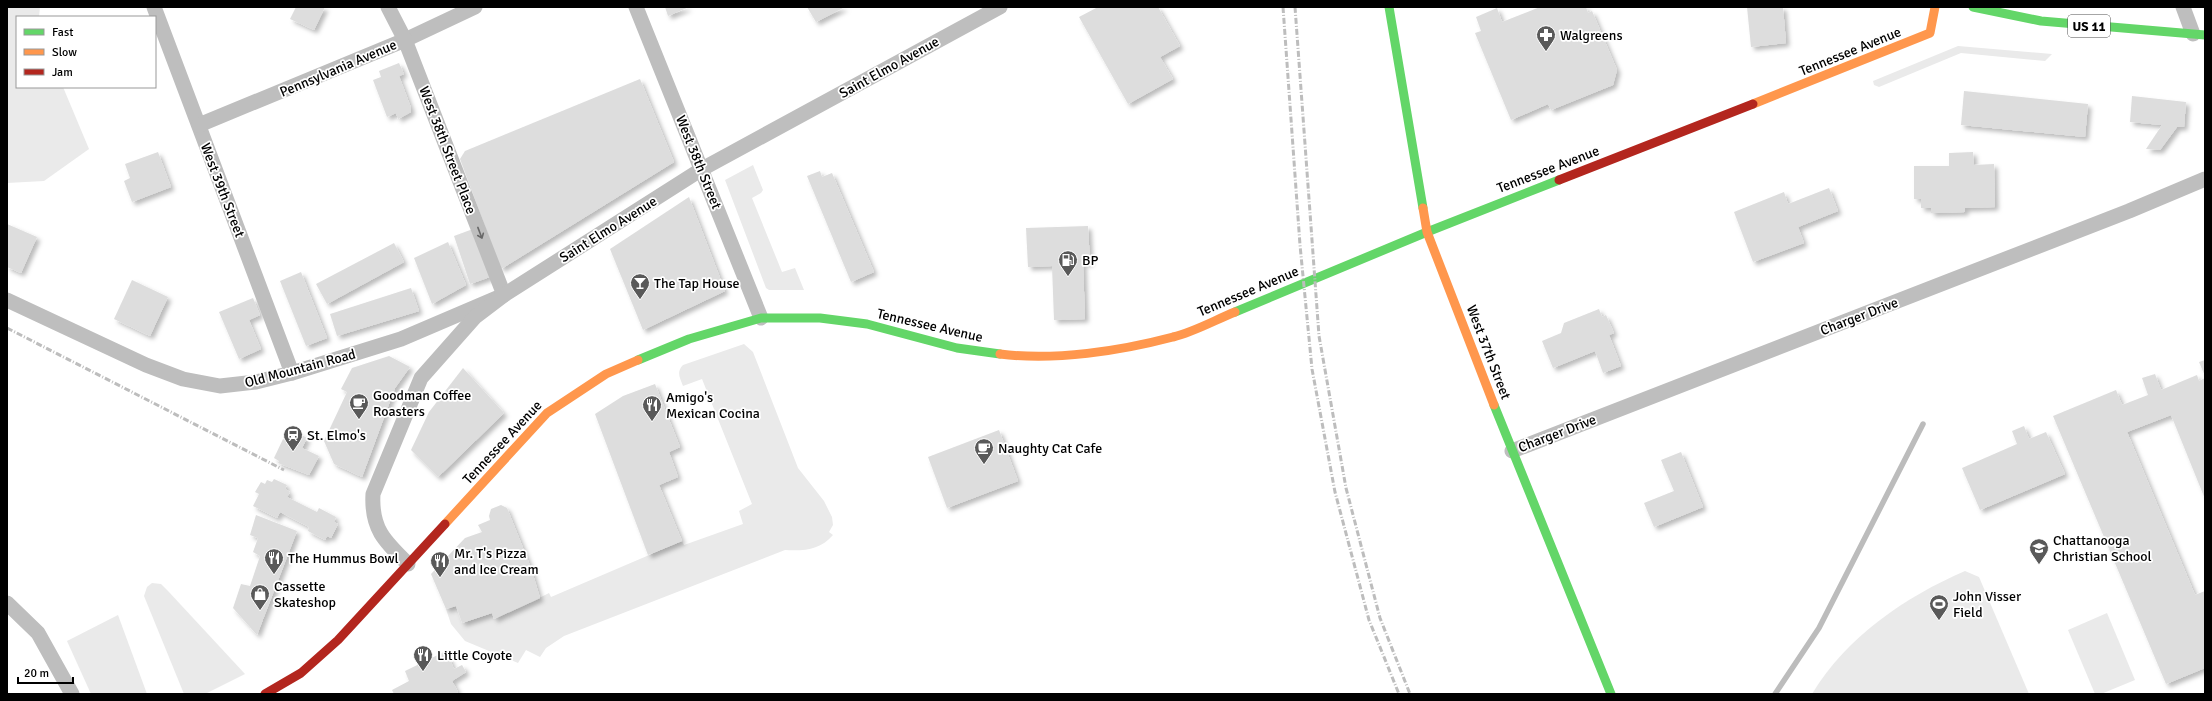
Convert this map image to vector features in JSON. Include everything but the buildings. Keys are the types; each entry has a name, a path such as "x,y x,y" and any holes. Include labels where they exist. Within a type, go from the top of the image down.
{"main road":[{"name":"West 37th Street","path":"1389,7 1427,232 1512,451 1611,694"},
{"name":"Tennessee Avenue","path":"265,694 301,673 320,657 552,409 606,374 689,339 761,318 820,318 867,324 957,348 1023,357 1092,353 1174,337 1427,232 1848,67 1930,33 1935,7"},
{"name":"US 11","path":"1973,7 2041,21 2199,34"}],"street":[{"name":"West 39th Street","path":"154,7 292,373"},
{"name":"West 38th Street Place","path":"388,7 405,40 504,295"},
{"name":"Pennsylvania Avenue","path":"199,125 405,40 475,7"},
{"name":"West 38th Street","path":"636,7 761,318"},
{"name":"Saint Elmo Avenue","path":"408,564 384,541 376,525 372,509 373,494 421,378 475,317 504,295 702,169 1000,7"},
{"path":"2183,7 2199,34"},
{"name":"Charger Drive","path":"1512,451 2119,215 2205,179"},
{"name":"Old Mountain Road","path":"7,300 146,365 183,379 220,386 256,382 292,373 401,339 504,295"},
{"path":"7,603 38,633 72,694"}],"shaded area":[{"path":"7,7 40,7 39,16 16,16 16,88 63,88 89,149 44,181 7,183"},
{"path":"1958,46 2052,54 2045,61 1961,53 1879,87 1874,85 1873,81"},
{"path":"753,165 763,190 761,193 752,198 782,272 795,268 804,290 769,290 766,288 725,180"},
{"path":"744,344 753,352 798,468 824,501 832,517 833,525 829,532 833,535 817,547 806,550 785,550 564,636 546,648 540,657 526,650 518,663 465,641 451,624 446,609 456,606 462,623 492,613 494,619 549,593 551,597 682,541 684,545 743,524 739,511 752,504 702,379 683,386 679,373 683,365"},
{"name":"John Visser Field","path":"1965,571 1979,577 2029,694 1812,694 1826,673 1842,654 1879,621 1899,606 1921,593"},
{"path":"152,583 161,584 245,674 205,694 184,694 144,596 147,587"},
{"path":"2107,613 2135,680 2101,694 2095,694 2068,630"},
{"path":"118,615 147,694 91,694 67,641"}],"waterway":[{"path":"1775,694 1819,628 1923,424"}],"railway":[{"path":"1283,7 1300,245 1312,369 1335,492 1369,620 1399,694"},
{"path":"1295,7 1319,336 1346,488 1380,618 1410,694"},
{"path":"7,328 284,470"}],"traffic: fast":[{"path":"1389,7 1423,208"},
{"path":"1973,7 2041,21 2205,35"},
{"path":"1235,312 1427,232 1559,180"},
{"path":"638,360 689,339 761,318 820,318 867,324 957,348 1000,354"},
{"path":"1494,405 1611,694"}],"traffic: slow":[{"path":"1753,104 1930,33 1935,7"},
{"path":"1423,208 1427,232 1494,405"},
{"path":"1000,354 1021,356 1065,355 1131,347 1181,335 1235,312"},
{"path":"445,524 547,413 606,374 638,360"}],"traffic: jam":[{"path":"1559,180 1753,104"},
{"path":"265,694 301,673 338,640 445,524"}],"place":[{"name":"Walgreens","path":"1546,52"},
{"name":"BP","path":"1068,277"},
{"name":"The Tap House","path":"640,300"},
{"name":"Goodman Coffee Roasters","path":"359,420"},
{"name":"Amigo's Mexican Cocina","path":"652,422"},
{"name":"St. Elmo's","path":"293,452"},
{"name":"Naughty Cat Cafe","path":"984,465"},
{"name":"Chattanooga Christian School","path":"2039,565"},
{"name":"The Hummus Bowl","path":"274,575"},
{"name":"Mr. T's Pizza and Ice Cream","path":"440,578"},
{"name":"Cassette Skateshop","path":"260,611"},
{"name":"John Visser Field","path":"1939,621"},
{"name":"Little Coyote","path":"423,672"}]}
